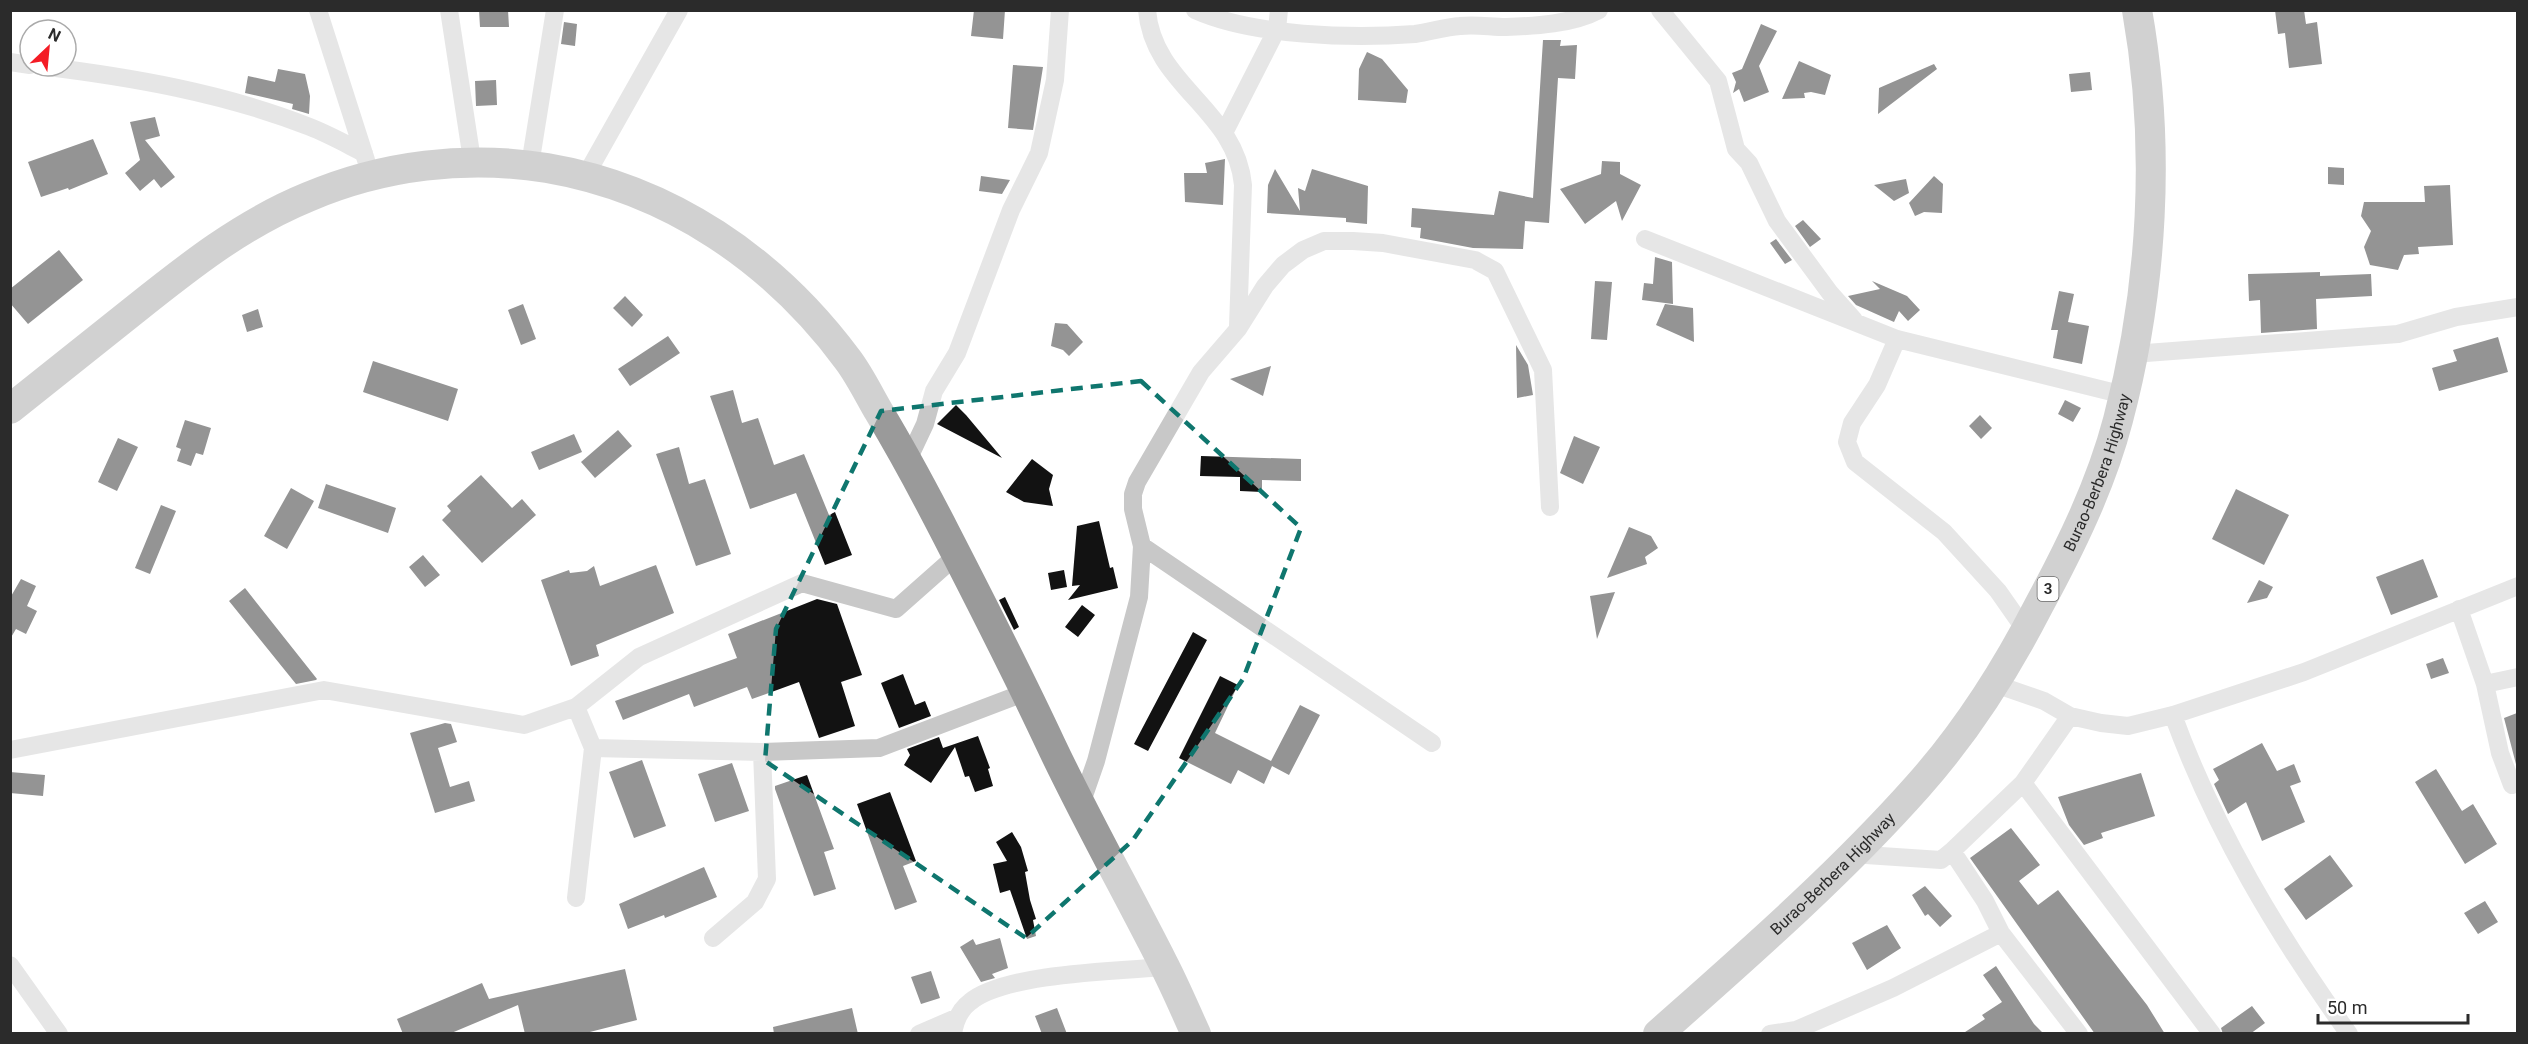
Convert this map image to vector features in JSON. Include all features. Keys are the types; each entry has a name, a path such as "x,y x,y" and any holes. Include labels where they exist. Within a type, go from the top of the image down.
{"highway":[{"name":"Burao-Berbera Highway","path":"1658,1034 1762,942 1918,786 1995,684 2062,564 2100,475 2124,395 2133,354 2148,256 2149,112 2136,10"},
{"path":"10,409 198,259 246,228 367,164 472,160 530,165 586,175 668,206 707,227 750,256 799,300 850,362 909,460 1026,692 1080,807 1165,967 1183,1019 1197,1034"}],"street":[{"path":"318,10 367,164"},
{"path":"449,10 472,160"},
{"path":"530,165 555,10"},
{"path":"586,175 679,10"},
{"path":"909,460 925,424 934,391 957,353 1011,210 1039,153 1055,80 1060,10"},
{"path":"1147,10 1153,43 1176,76 1225,131 1241,166 1243,185 1238,329"},
{"path":"1195,10 1220,21 1278,20 1328,35 1416,34 1461,26 1506,27 1550,23 1589,16 1599,10"},
{"path":"1660,10 1718,81 1736,148 1749,163 1777,220 1830,293 1857,323"},
{"path":"1225,131 1278,20"},
{"path":"78,71 115,75 228,101 310,127 367,164"},
{"path":"1645,239 1897,339 2124,395"},
{"path":"1080,807 1096,761 1138,597 1142,546 1133,509 1133,494 1137,482 1192,386 1238,329 1265,286 1283,265 1303,250 1324,241 1383,243 1474,260 1495,272 1543,370 1550,507"},
{"path":"2133,354 2398,334 2456,318 2517,307"},
{"path":"1897,339 1877,385 1852,423 1847,442 1856,462 1944,532 1998,591 2026,631"},
{"path":"1142,546 1432,743"},
{"path":"10,750 324,690 524,725 576,707 639,657 802,583 896,609 957,555"},
{"path":"1995,684 2044,701 2070,716 2128,726 2172,715 2304,672 2517,586"},
{"path":"2459,609 2485,684 2500,753 2512,785"},
{"path":"2485,684 2517,677"},
{"path":"593,748 762,752 879,748 1026,692"},
{"path":"576,707 593,748 576,898"},
{"path":"2172,715 2188,756 2228,842 2253,888 2302,968 2349,1034"},
{"path":"1851,854 1941,860 2023,783 2070,716"},
{"path":"713,938 755,902 767,879 762,752"},
{"path":"2023,783 2212,1034"},
{"path":"1952,851 1985,901 2001,933 2079,1034"},
{"path":"1770,1034 1796,1030 1872,998 2001,933"},
{"path":"10,965 59,1034"},
{"path":"919,1034 954,1026 970,1002 992,990 1028,981 1165,967"}],"highlighted area":[{"path":"1141,381 1301,528 1243,679 1133,840 1026,938 765,761 776,629 881,411"}],"building":[{"path":"479,10 508,10 509,27 480,27"},
{"path":"974,10 1005,10 1003,39 971,36"},
{"path":"2275,10 2304,10 2306,24 2317,22 2322,64 2289,68 2285,33 2278,34"},
{"path":"564,22 577,24 575,46 561,44"},
{"path":"1761,24 1777,31 1759,66 1769,92 1744,102 1739,89 1733,93 1736,82 1732,73 1742,69"},
{"path":"1543,40 1561,40 1560,46 1577,45 1575,79 1558,78 1549,223 1525,221 1523,249 1473,248 1420,238 1421,228 1411,227 1412,208 1494,215 1499,191 1533,198"},
{"path":"1367,52 1382,59 1408,90 1406,103 1358,100 1359,69"},
{"path":"1799,61 1831,75 1825,95 1811,92 1804,93 1805,98 1782,99"},
{"path":"1934,64 1937,69 1878,114 1879,88"},
{"path":"1013,65 1043,67 1033,130 1008,128"},
{"path":"278,69 305,74 310,96 309,114 292,109 293,104 245,93 248,76 275,82"},
{"path":"2090,72 2092,90 2071,92 2069,74"},
{"path":"496,80 497,105 476,106 475,81"},
{"path":"155,117 160,136 145,140 175,177 161,188 154,179 140,191 125,173 140,160 130,122"},
{"path":"93,139 108,174 69,190 68,188 41,197 28,162"},
{"path":"1225,159 1223,205 1185,202 1184,173 1207,173 1205,163"},
{"path":"1602,161 1620,162 1620,174 1641,185 1622,221 1616,201 1585,224 1560,189 1601,174"},
{"path":"2328,167 2344,168 2344,185 2328,184"},
{"path":"1275,169 1300,211 1298,188 1305,191 1312,169 1368,186 1367,224 1346,222 1346,218 1267,213 1268,185"},
{"path":"981,176 1010,180 1002,194 979,191"},
{"path":"1934,176 1943,184 1942,213 1924,212 1915,216 1909,203"},
{"path":"1906,179 1909,193 1894,201 1874,185"},
{"path":"2450,185 2453,245 2418,247 2419,254 2404,255 2398,270 2370,265 2364,247 2371,231 2361,216 2364,202 2425,202 2424,186"},
{"path":"1803,220 1821,239 1810,247 1795,226"},
{"path":"1776,239 1792,260 1785,264 1770,243"},
{"path":"59,250 83,280 28,324 10,303 10,289"},
{"path":"1655,257 1672,262 1673,304 1642,300 1644,283 1653,284"},
{"path":"2320,272 2320,276 2371,274 2372,296 2316,299 2317,329 2261,333 2260,300 2249,301 2248,274"},
{"path":"1595,281 1612,282 1607,340 1591,339"},
{"path":"1872,281 1907,296 1920,310 1908,321 1899,311 1894,322 1856,305 1848,296 1880,289"},
{"path":"2059,291 2074,294 2068,322 2089,326 2082,364 2053,358 2058,330 2051,330"},
{"path":"625,296 643,315 632,327 613,308"},
{"path":"523,304 536,339 521,345 508,310"},
{"path":"1665,304 1693,308 1694,342 1656,325"},
{"path":"258,309 263,327 247,332 242,315"},
{"path":"1055,323 1067,324 1083,342 1069,356 1063,350 1051,346"},
{"path":"668,336 680,353 630,386 618,369"},
{"path":"2498,337 2508,372 2439,391 2432,368 2457,361 2453,350"},
{"path":"1516,345 1528,365 1533,395 1517,398"},
{"path":"373,361 458,389 448,421 363,392"},
{"path":"1271,366 1263,396 1230,379"},
{"path":"733,390 742,423 758,418 774,465 804,454 829,515 835,512 852,555 825,565 796,493 750,509 710,396"},
{"path":"2065,400 2081,408 2073,422 2058,414"},
{"path":"956,405 966,415 1002,458 937,424"},
{"path":"1980,415 1992,428 1981,439 1969,426"},
{"path":"185,420 211,428 203,455 196,453 191,466 177,461 181,449 176,447"},
{"path":"618,430 632,446 595,478 581,462"},
{"path":"574,434 582,452 539,470 531,452"},
{"path":"1574,436 1600,447 1583,484 1560,473"},
{"path":"118,438 138,447 117,491 98,482"},
{"path":"679,447 689,484 705,479 731,554 696,566 656,454"},
{"path":"1201,456 1301,459 1301,481 1262,480 1262,492 1240,491 1240,477 1200,476"},
{"path":"1032,459 1053,475 1049,489 1053,506 1024,502 1006,492"},
{"path":"481,475 512,508 522,499 536,515 482,563 442,520 451,511 447,506"},
{"path":"326,484 396,508 388,533 318,508"},
{"path":"291,488 314,501 287,549 264,536"},
{"path":"2236,489 2289,515 2264,565 2212,539"},
{"path":"161,505 176,511 150,574 135,568"},
{"path":"1099,521 1110,568 1113,567 1118,588 1068,600 1080,585 1072,586 1077,526"},
{"path":"1629,527 1651,536 1658,548 1645,557 1647,564 1607,578"},
{"path":"423,555 440,575 425,587 409,567"},
{"path":"2423,559 2438,597 2391,615 2376,577"},
{"path":"656,565 674,613 596,645 599,656 571,666 541,580 569,570 570,573 587,571 594,566 600,586"},
{"path":"1064,570 1067,587 1051,590 1048,573"},
{"path":"21,579 36,586 27,606 37,611 26,634 16,629 10,639 10,598"},
{"path":"2259,580 2273,587 2267,598 2247,603"},
{"path":"245,588 316,680 296,684 229,601"},
{"path":"1615,592 1597,639 1590,596"},
{"path":"1005,597 1019,627 1014,630 999,600"},
{"path":"817,599 837,604 862,675 841,682 855,726 819,738 799,682 752,699 747,687 694,707 689,694 623,720 615,701 737,658 728,634"},
{"path":"1082,605 1095,615 1078,637 1065,627"},
{"path":"1193,632 1207,640 1148,751 1134,744"},
{"path":"2443,658 2449,673 2431,679 2426,664"},
{"path":"903,674 915,705 925,701 931,716 899,728 881,683"},
{"path":"1220,676 1238,685 1215,733 1271,761 1300,705 1320,715 1289,775 1272,766 1264,784 1238,770 1231,784 1179,758"},
{"path":"2517,713 2517,768 2504,718"},
{"path":"445,723 451,724 457,742 438,748 450,787 469,781 475,801 435,813 410,733"},
{"path":"978,736 990,768 988,769 993,786 975,792 969,776 965,777 955,747 931,783 904,765 910,755 907,749 939,737 943,748"},
{"path":"2262,743 2277,771 2294,764 2301,782 2290,786 2305,822 2262,841 2246,802 2228,814 2214,784 2219,780 2213,769"},
{"path":"642,760 666,826 634,838 609,772"},
{"path":"732,763 749,811 715,822 698,774"},
{"path":"2436,769 2462,811 2473,804 2497,844 2465,864 2415,782"},
{"path":"10,772 45,775 43,796 10,793"},
{"path":"2141,773 2155,816 2101,833 2103,838 2084,845 2069,825 2058,797"},
{"path":"807,775 834,849 824,852 836,889 814,896 775,789 775,786"},
{"path":"890,792 916,861 903,866 917,902 895,910 857,804"},
{"path":"2011,828 2040,865 2019,881 2038,905 2058,890 2147,1005 2165,1034 2095,1034 1970,858"},
{"path":"1012,832 1021,847 1028,871 1025,872 1036,919 1033,920 1036,936 1027,939 1010,890 1000,893 993,864 1007,861 996,842"},
{"path":"2330,855 2353,886 2306,920 2284,889"},
{"path":"704,867 717,897 665,918 664,915 628,929 619,904"},
{"path":"1925,886 1952,916 1940,927 1928,914 1925,916 1912,895"},
{"path":"2485,901 2498,922 2478,934 2464,913"},
{"path":"1887,925 1901,948 1867,970 1852,943"},
{"path":"1000,938 1008,968 992,974 995,978 981,982 960,947 973,939 976,945"},
{"path":"1996,966 2034,1024 2044,1034 1962,1034 1985,1019 1982,1015 2002,1002 1983,975"},
{"path":"625,969 637,1020 582,1034 525,1034 518,1005 449,1034 403,1034 397,1019 482,983 489,999"},
{"path":"931,971 940,998 921,1004 911,977"},
{"path":"2252,1006 2265,1023 2250,1034 2223,1034 2221,1028"},
{"path":"852,1008 858,1034 774,1034 773,1027"},
{"path":"1057,1008 1067,1034 1042,1034 1035,1016"}]}
